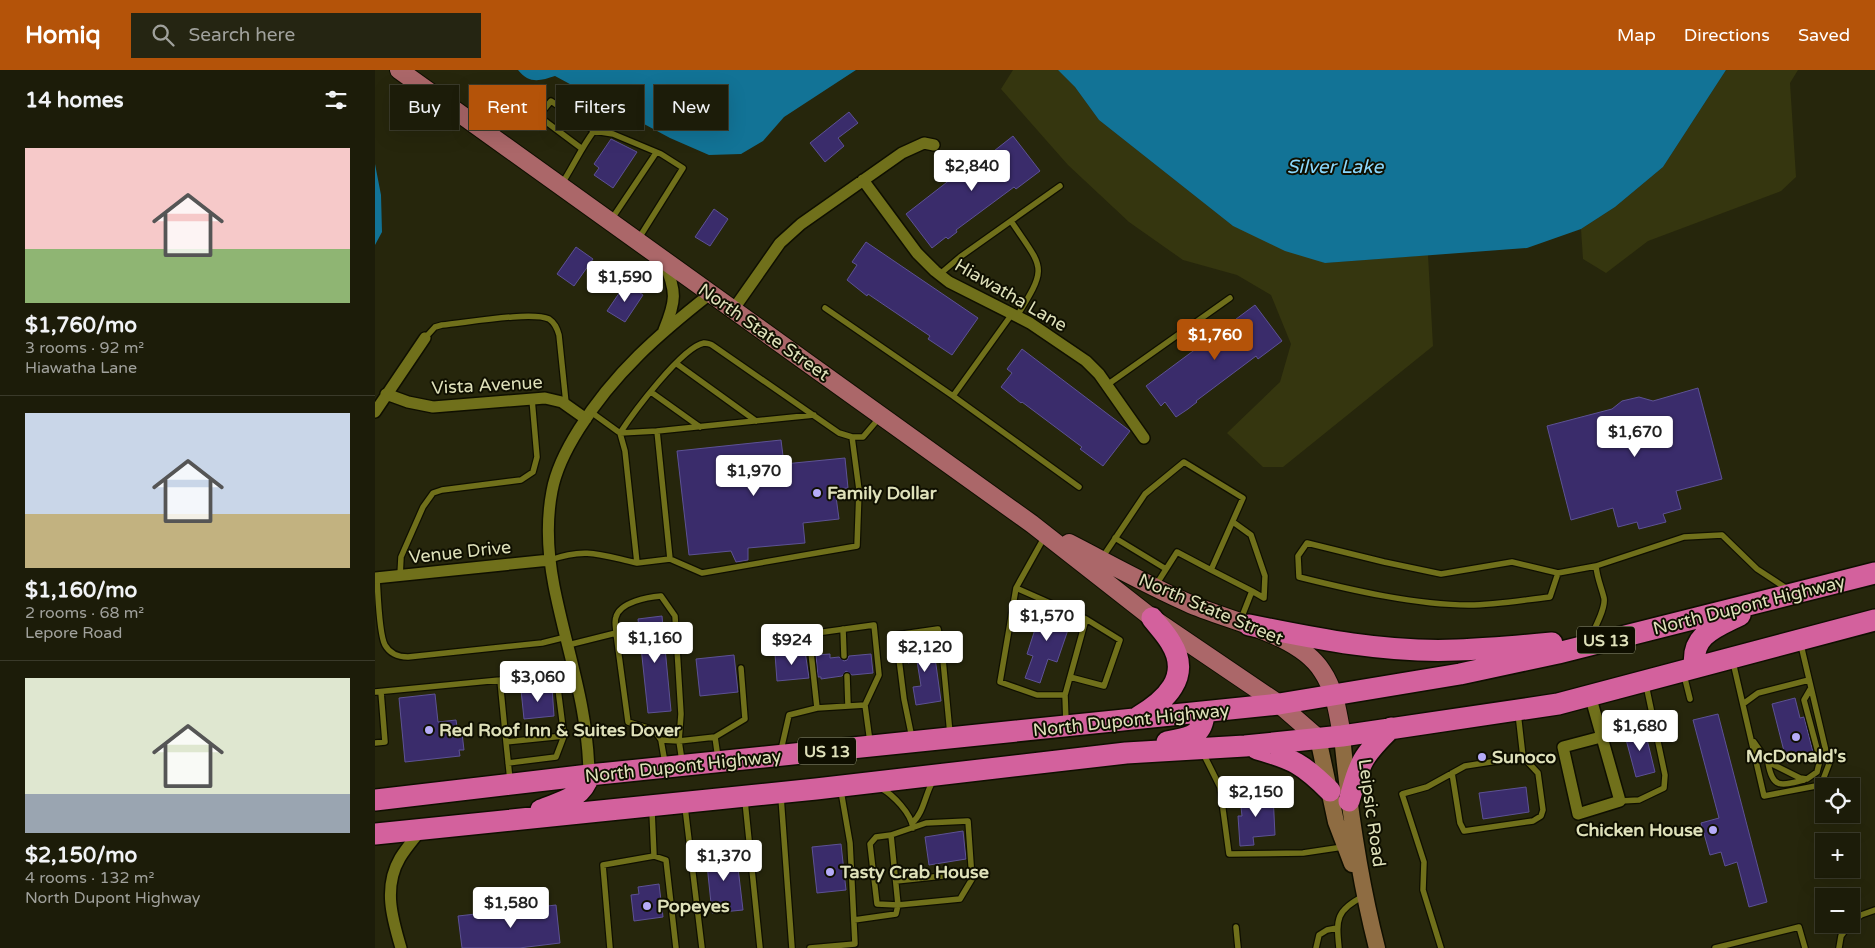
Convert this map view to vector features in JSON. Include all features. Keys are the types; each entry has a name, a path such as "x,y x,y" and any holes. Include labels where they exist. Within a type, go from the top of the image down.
{"highway":[{"name":"North Dupont Highway","path":"375,800 589,775 1279,704 1460,674 1558,653 1875,573"},
{"path":"1689,668 1696,646 1709,632 1766,600"},
{"path":"1135,719 1156,707 1166,697 1173,686 1177,672 1177,658 1171,643 1152,618"},
{"name":"North Dupont Highway","path":"375,834 840,787 1126,754 1245,746 1342,736 1518,711 1589,695 1875,620"},
{"path":"1245,624 1321,640 1411,649 1456,650 1615,638"},
{"path":"1126,754 1194,735 1200,729 1204,712"},
{"path":"1349,801 1359,766 1366,754 1391,728"},
{"path":"1245,746 1283,756 1300,764 1309,770 1329,791"},
{"path":"520,818 576,795 585,786 589,775"}],"main road":[{"name":"North State Street","path":"399,70 1039,529 1152,618 1279,704 1318,738"},
{"name":"North State Street","path":"1039,529 1195,606 1245,624 1289,643 1307,655 1322,670 1334,694 1342,736"}],"street":[{"path":"733,310 780,243 801,224 902,153 924,144 934,145"},
{"name":"Hiawatha Lane","path":"863,180 917,253 939,274 949,282 1015,315 1086,361 1107,385 1144,438"},
{"path":"663,331 673,307 674,298 673,287 664,260"},
{"path":"589,775 587,732 575,669 567,641 550,560 548,524 552,490 564,456 588,415 626,367 663,331 710,294"},
{"path":"375,412 425,338"},
{"name":"Vista Avenue","path":"386,394 433,408 532,399 554,399 588,415"},
{"name":"Venue Drive","path":"376,578 550,560"},
{"path":"1589,695 1601,736 1619,801 1578,814 1563,747 1601,736"},
{"name":"Leipsic Road","path":"1342,736 1349,801 1364,896 1377,948"},
{"name":"Leipsic Road","path":"1318,738 1336,822 1364,896"},
{"path":"401,948 393,920 390,900 392,876 400,858 421,830"}],"lane":[{"path":"581,148 541,118 542,112 551,101 594,131 613,134 656,152 683,168 637,242"},
{"path":"560,186 571,170 581,148 594,131"},
{"path":"609,222 656,152"},
{"path":"939,274 1060,186"},
{"path":"953,396 1035,287 1040,272 1038,261 1011,220"},
{"path":"1107,385 1231,298"},
{"path":"825,308 953,396 1079,487"},
{"path":"425,338 435,327 443,325 534,316 549,320 557,328 559,335 567,404"},
{"path":"620,433 651,392 677,364 693,349 705,343 712,344 839,433 852,437 863,437 882,416"},
{"path":"677,364 756,421"},
{"path":"651,392 700,427"},
{"path":"400,576 401,556 423,507 433,493 521,480 533,472 537,457 532,399"},
{"path":"588,415 620,433 814,415"},
{"path":"657,431 670,559"},
{"path":"620,433 625,451 637,563"},
{"path":"550,560 564,555 587,552 637,563 670,559 702,573 857,546 859,490 852,437"},
{"path":"1101,559 1145,494 1184,462 1243,498 1211,570"},
{"path":"1155,586 1177,552 1264,598 1265,576 1251,536 1233,522"},
{"path":"1039,529 1016,588 1000,682 1037,695 1065,695"},
{"path":"1559,573 1550,597 1470,605 1423,602 1337,587 1299,578 1298,556 1307,543 1441,574 1512,562 1559,573 1596,566 1684,537 1721,535 1757,569 1795,593"},
{"path":"1115,538 1166,569"},
{"path":"1589,640 1605,600 1598,582 1596,566"},
{"path":"376,578 383,640 392,653 408,657 567,641 616,633"},
{"path":"1016,588 1086,619 1121,640 1104,686 1070,677"},
{"path":"1245,624 1252,591"},
{"path":"661,596 675,616 681,714 679,741 674,767 655,730 628,722 615,617 621,609 649,597 661,596"},
{"path":"1066,726 1065,695 1086,619"},
{"path":"817,708 809,634 874,625 879,675 865,705 871,747"},
{"path":"843,629 844,656"},
{"path":"913,742 904,699 896,635 938,629 943,657 951,738"},
{"path":"1732,657 1764,796 1821,785 1829,764 1799,640"},
{"path":"661,740 679,741 715,737 745,719 741,668"},
{"path":"1689,668 1690,699"},
{"path":"375,743 385,742 378,692 500,680 575,669"},
{"path":"508,762 556,757 564,736 556,673"},
{"path":"847,676 848,706"},
{"path":"500,680 510,784"},
{"path":"1619,801 1639,800 1664,788 1665,774 1645,680"},
{"path":"1743,704 1758,693 1809,680"},
{"path":"1751,739 1767,762 1770,776 1775,783 1783,785 1807,780 1817,772 1820,760 1804,700 1811,688"},
{"path":"780,756 789,715 817,708 865,705"},
{"path":"1452,773 1461,828 1466,832 1533,821 1541,816 1543,810 1538,773 1523,757 1518,711"},
{"path":"507,742 564,736"},
{"path":"715,737 718,762"},
{"path":"1201,749 1220,787 1229,854 1303,854 1345,846"},
{"path":"1441,948 1423,890 1424,862 1402,794 1427,787 1465,766 1523,757"},
{"path":"1767,762 1807,780"},
{"path":"913,825 919,817 928,790 937,775"},
{"path":"872,783 895,800 913,825"},
{"path":"810,948 855,944 850,843 840,787"},
{"path":"781,793 793,948"},
{"path":"744,796 760,948"},
{"path":"684,802 701,948"},
{"path":"651,806 655,856"},
{"path":"968,821 972,880 960,899 899,905 877,904 870,844 876,837 891,836 913,825 968,821"},
{"path":"854,920 895,914 899,905 891,836"},
{"path":"610,948 603,865 655,856 666,860 676,948"},
{"path":"896,881 952,875"},
{"path":"1339,948 1338,918 1344,908 1364,896"},
{"path":"1860,916 1875,910"},
{"path":"1236,927 1238,948"},
{"path":"1715,948 1799,927 1805,948"},
{"path":"1316,948 1319,935 1327,930 1337,928"},
{"path":"1839,948 1843,933"}],"shaded area":[{"path":"1013,70 1058,70 1075,87 1099,120 1233,226 1325,263 1428,255 1433,346 1283,467 1263,467 1227,433 1280,382 1291,344 1271,295 1237,275 1183,260 1129,222 1068,165 1001,89"},
{"path":"1726,70 1798,70 1790,83 1796,177 1781,191 1648,241 1606,273 1583,259 1581,229 1615,207 1663,167"}],"water":[{"path":"518,70 856,70 784,117 763,141 741,154 709,155 655,130 728,130 728,85 654,85 654,129 644,124 644,85 572,85 555,76 535,80 526,78"},
{"name":"Silver Lake","path":"1058,70 1726,70 1663,167 1615,207 1581,229 1527,248 1325,263 1285,251 1233,226 1099,120 1075,87"},
{"path":"375,164 381,195 382,232 375,245"}],"building":[{"path":"849,112 858,123 838,138 844,146 825,162 810,143"},
{"path":"1013,136 1040,171 1016,189 1014,187 956,230 957,232 948,239 946,237 932,248 906,214 978,158 980,162"},
{"path":"611,139 637,152 613,188 594,175 599,168 594,164"},
{"path":"714,209 728,219 710,246 695,237"},
{"path":"866,242 978,318 952,355 928,339 930,336 868,294 867,296 847,280 857,265 852,262"},
{"path":"576,247 593,259 574,286 557,274"},
{"path":"626,283 643,295 625,322 607,311"},
{"path":"1255,305 1282,341 1258,359 1256,356 1176,417 1165,402 1161,406 1146,386"},
{"path":"1022,349 1130,431 1103,466 1080,449 1082,447 1001,387 1012,373 1007,369"},
{"path":"1698,388 1722,479 1676,491 1681,509 1663,514 1666,522 1639,529 1637,522 1618,527 1613,508 1571,520 1547,426 1612,409 1622,401 1639,397 1653,401"},
{"path":"781,440 784,464 845,458 848,488 835,489 839,519 803,523 805,543 748,548 748,560 736,562 731,551 689,555 677,451"},
{"path":"1042,608 1072,618 1057,662 1048,659 1040,683 1025,678 1033,656 1027,654"},
{"path":"662,616 671,711 648,713 638,619"},
{"path":"933,643 941,701 916,705 913,687 921,686 917,661 908,663 906,647"},
{"path":"805,651 809,678 777,681 775,654"},
{"path":"830,654 830,658 839,657 844,661 849,656 871,654 873,673 852,675 846,671 842,676 821,679 821,677 818,677 816,655"},
{"path":"734,655 738,692 700,696 696,659"},
{"path":"552,687 554,716 524,719 521,690"},
{"name":"Red Roof Inn & Suites Dover","path":"435,694 438,722 456,720 458,734 462,733 464,750 459,750 460,756 405,762 399,698"},
{"name":"McDonald's","path":"1795,698 1800,718 1804,717 1814,756 1787,763 1772,704"},
{"path":"1718,714 1767,902 1749,907 1737,862 1725,866 1721,852 1710,855 1701,823 1719,818 1693,720"},
{"path":"1644,727 1655,772 1636,777 1624,732"},
{"path":"1526,787 1529,812 1483,819 1479,793"},
{"path":"1273,794 1275,835 1253,837 1254,845 1240,846 1238,816 1242,816 1240,797"},
{"path":"963,831 966,859 929,865 925,837"},
{"path":"841,844 846,890 817,893 812,847"},
{"path":"736,851 743,910 712,913 706,855"},
{"name":"Popeyes","path":"659,884 663,917 634,921 631,895 639,894 638,887"},
{"path":"556,905 560,943 519,948 462,948 458,916"}],"place":[{"name":"Family Dollar","path":"817,493"},
{"name":"Red Roof Inn & Suites Dover","path":"429,730"},
{"name":"McDonald's","path":"1796,737"},
{"name":"Sunoco","path":"1482,757"},
{"name":"Chicken House","path":"1713,830"},
{"name":"Tasty Crab House","path":"830,872"},
{"name":"Popeyes","path":"647,906"}]}
